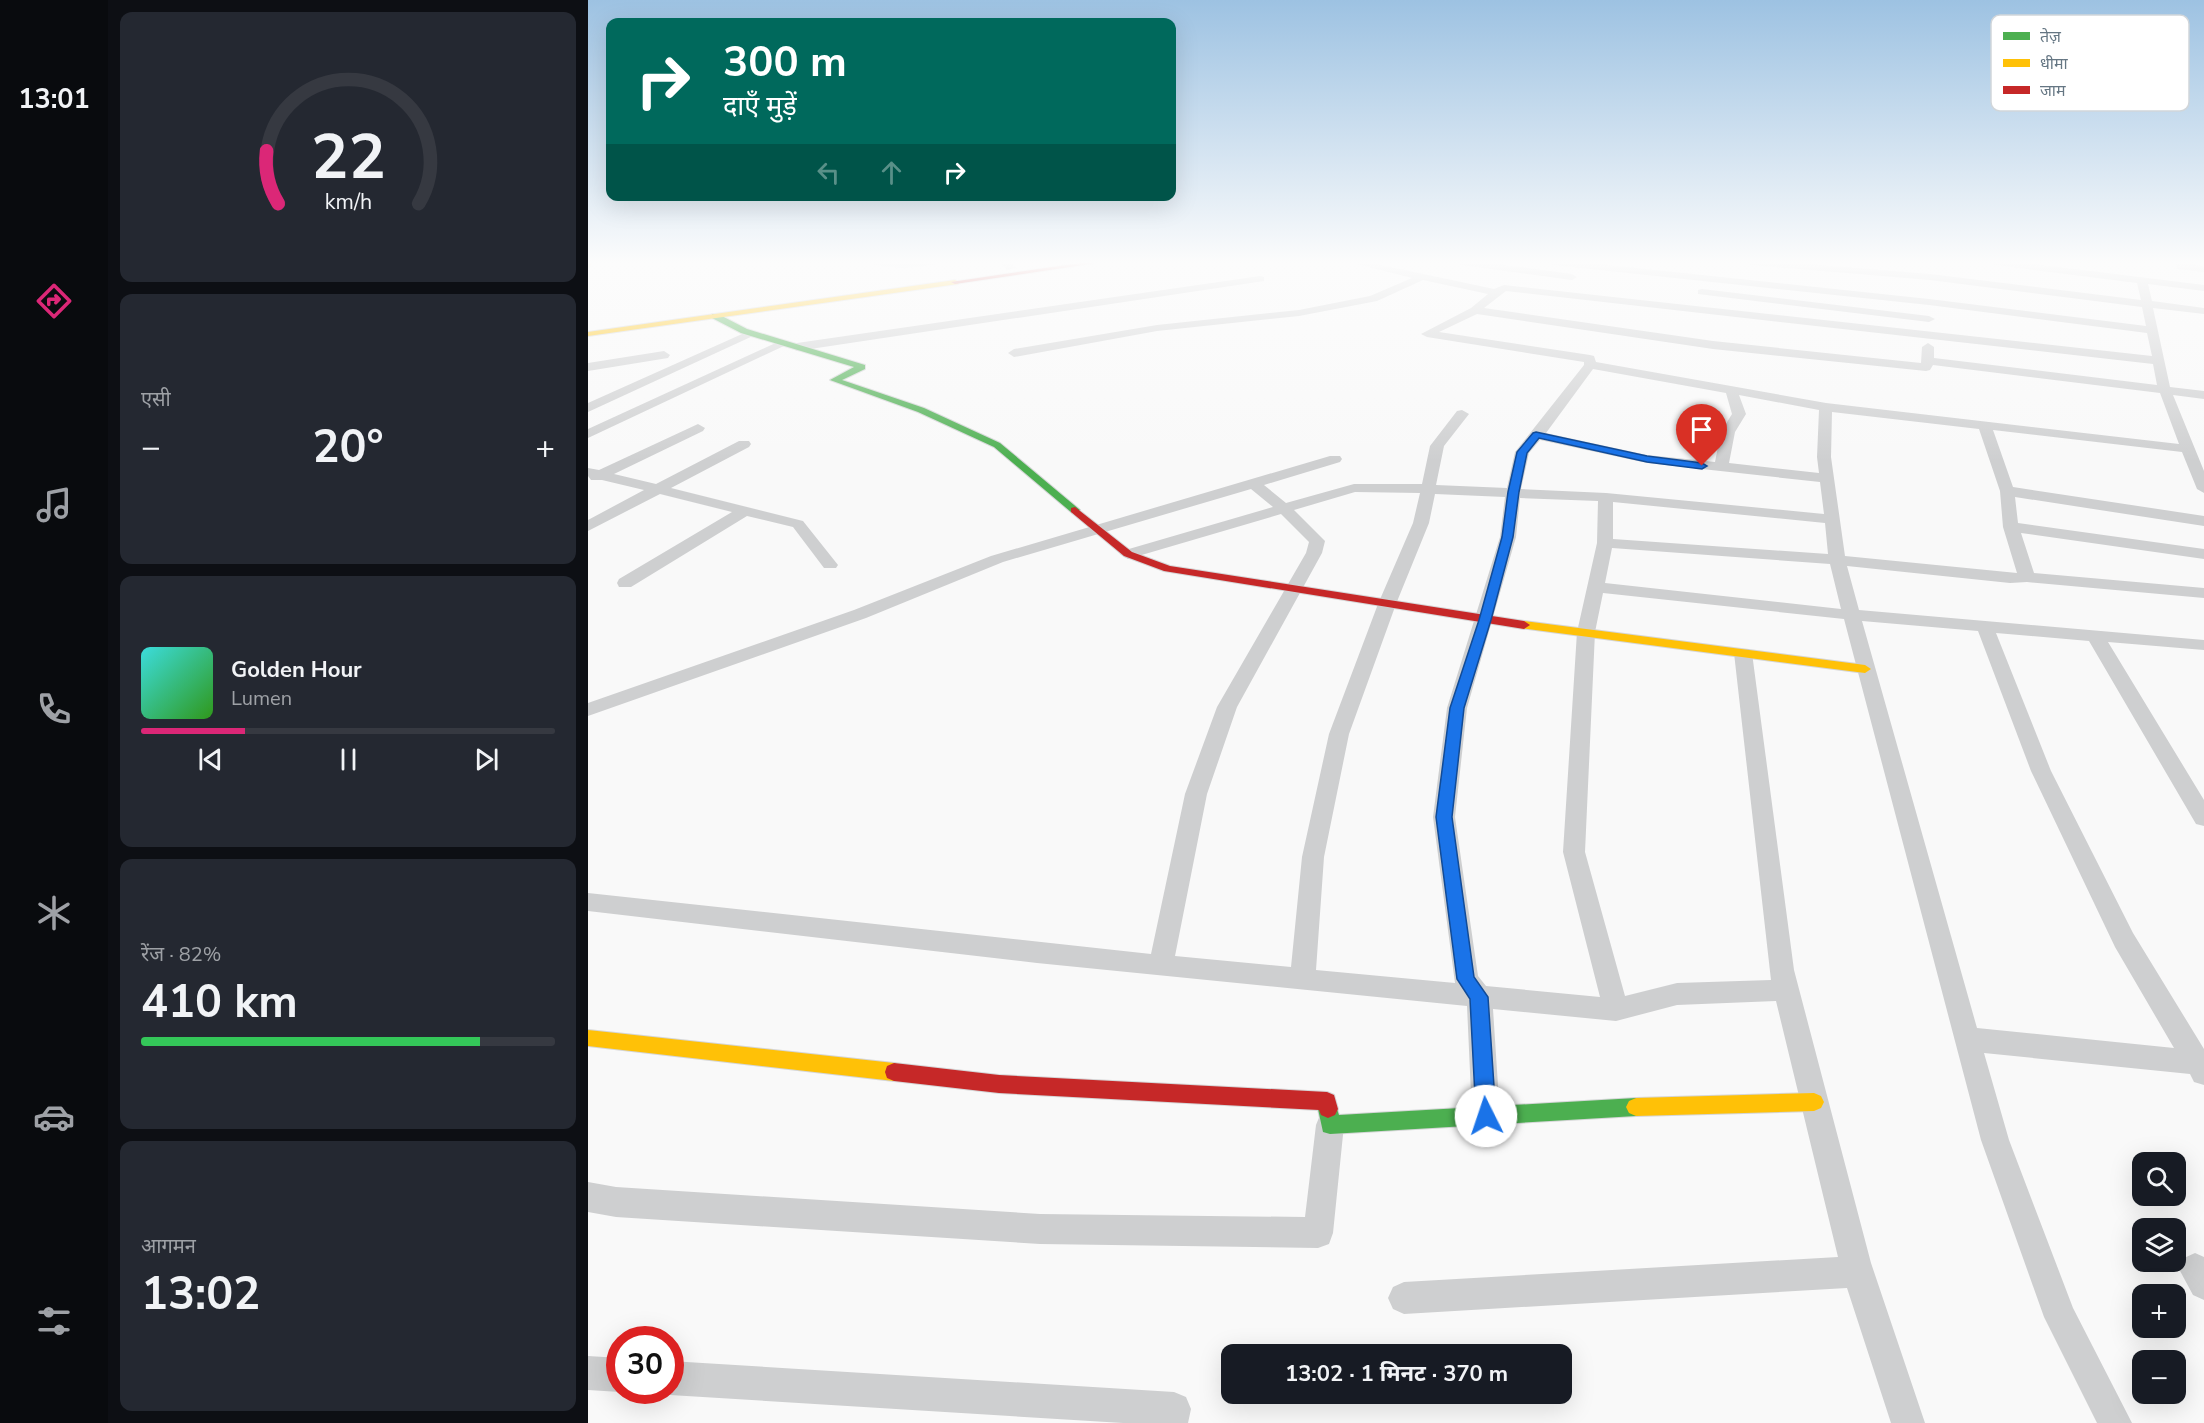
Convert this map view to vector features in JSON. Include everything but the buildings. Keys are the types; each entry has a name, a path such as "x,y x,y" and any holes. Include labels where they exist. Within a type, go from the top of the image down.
{"street":[{"path":"588,334 620,328"},
{"path":"743,328 751,333 862,367 834,380 921,410 997,445 1128,554 1168,569 1485,620 1865,669"},
{"path":"797,347 924,328"},
{"path":"1014,353 1155,328"},
{"path":"1437,328 1426,334 1590,359 1590,365 1522,452 1508,537 1457,708 1444,817 1466,979 1479,997 1486,1116"},
{"path":"1600,328 1713,345 1926,368 1929,328"},
{"path":"1864,328 1929,335 1988,328"},
{"path":"2083,328 2159,361"},
{"path":"2139,328 2153,330 2164,388 2204,489"},
{"path":"588,408 751,333"},
{"path":"588,434 782,343"},
{"path":"588,367 664,355"},
{"path":"1928,361 2204,394"},
{"path":"1590,365 1826,407 2190,449"},
{"path":"1721,468 1728,432 1738,414 1731,390"},
{"path":"1826,407 1824,457 1837,560 1995,1140 2060,1317 2115,1423"},
{"path":"1303,979 1313,856 1339,734 1387,604 1421,523 1437,446 1462,414"},
{"path":"1985,426 2007,491 2011,527 2027,577"},
{"path":"592,476 698,428"},
{"path":"1536,435 1647,459 1826,478"},
{"path":"588,526 744,444"},
{"path":"588,710 860,614 997,559 1335,459"},
{"path":"592,476 657,489 798,525 830,565"},
{"path":"1161,965 1196,794 1211,750 1227,707 1314,553 1317,541 1252,482"},
{"path":"1128,554 1354,488 1606,497 1832,519"},
{"path":"2007,491 2204,521"},
{"path":"1606,497 1605,543 1586,632 1574,852 1616,1010"},
{"path":"625,583 745,511"},
{"path":"2011,527 2204,554"},
{"path":"1605,543 1837,560 2010,578 2027,577 2204,593"},
{"path":"1595,587 1851,615 2204,645"},
{"path":"1985,627 2041,771 2124,940 2202,1066"},
{"path":"2094,634 2204,818"},
{"path":"1743,652 1781,970 1858,1272 1908,1423"},
{"path":"588,902 1161,965 1616,1010 1677,994 1786,990"},
{"path":"588,1038 999,1084 1327,1101 1330,1125 1318,1233 1040,1229 616,1202 588,1197"},
{"path":"1967,1039 2202,1066"},
{"path":"1330,1125 1678,1104 1814,1102"},
{"path":"1404,1298 1858,1272"},
{"path":"588,1373 606,1374"},
{"path":"684,1379 1174,1409 1171,1423"}],"traffic: fast":[{"path":"739,328 862,367 834,380 921,410 997,445 1075,510"},
{"path":"1328,1109 1330,1125 1636,1107"}],"traffic: slow":[{"path":"588,334 627,328"},
{"path":"1524,625 1865,669"},
{"path":"588,1038 894,1072"},
{"path":"1636,1107 1814,1102"}],"traffic: jam":[{"path":"1075,510 1128,554 1168,569 1524,625"},
{"path":"894,1072 999,1084 1327,1101 1328,1109"}],"route":[{"path":"1486,1116 1479,997 1466,979 1444,817 1457,708 1508,537 1522,452 1536,435 1647,459 1702,466"}]}
